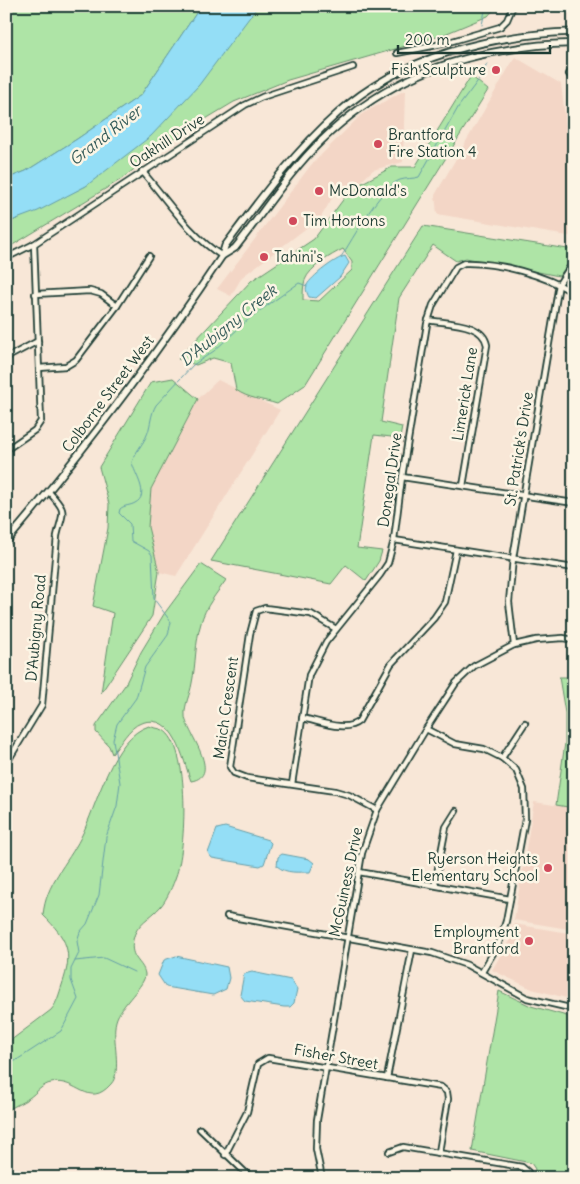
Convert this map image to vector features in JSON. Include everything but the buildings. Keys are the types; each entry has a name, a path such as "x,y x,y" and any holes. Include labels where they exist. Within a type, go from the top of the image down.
{"main road":[{"name":"Colborne Street West","path":"6,542 49,492 154,355 222,256 225,246 283,170 339,112 365,92 390,78 453,51 512,37 574,32"},
{"name":"Colborne Street West","path":"222,256 235,248 321,141 376,97 415,76 464,58 531,46 574,44"}],"street":[{"path":"397,53 442,44 500,27 507,20 514,6"},
{"name":"Oakhill Drive","path":"6,258 34,244 142,171 245,105 262,97 353,67"},
{"path":"574,67 569,74 574,80"},
{"path":"142,171 208,248 222,256"},
{"path":"6,450 37,426 40,421 34,244"},
{"path":"39,368 66,366 76,360 117,306 150,256"},
{"name":"St. Patrick's Drive","path":"514,645 509,602 514,558 559,284 574,262"},
{"name":"Donegal Drive","path":"292,784 309,675 320,650 388,563 394,540 402,477 432,305 456,267 464,263 532,274 559,284 574,293"},
{"path":"35,294 90,292 101,294 117,306"},
{"name":"Limerick Lane","path":"428,320 477,328 484,334 486,339 463,486"},
{"path":"6,358 38,341"},
{"path":"402,477 574,503"},
{"name":"D'Aubigny Road","path":"6,764 42,705 57,536 63,513 61,504 49,492"},
{"path":"394,540 574,568"},
{"path":"302,718 344,726 353,726 359,721 391,664 434,618 444,602 456,550"},
{"name":"Maich Crescent","path":"336,629 311,614 265,608 256,611 230,767 240,776 335,790 349,795 377,810"},
{"name":"McGuiness Drive","path":"322,1178 316,1149 317,1120 347,937 366,838 377,810 426,728 464,674 486,659 514,645 536,640 563,638 574,640"},
{"path":"502,758 525,723"},
{"path":"426,728 456,744 484,749 502,758 516,770 526,799 525,819 501,938 482,972"},
{"path":"435,884 446,827 456,811"},
{"path":"360,872 510,899"},
{"path":"227,916 347,937 454,960 482,972 528,998 574,1009"},
{"path":"388,1078 412,950"},
{"name":"Fisher Street","path":"225,1155 247,1112 256,1068 260,1061 268,1058 441,1087 446,1092 448,1100 439,1152"},
{"path":"200,1129 251,1178"},
{"path":"389,1152 403,1147 522,1167 528,1172 527,1178"}],"shaded area":[{"path":"515,57 561,84 566,124 574,127 574,237 437,214 435,195"},
{"path":"405,90 403,162 373,170 352,190 341,183 321,217 242,277 231,296 217,289 311,165 362,114"},
{"path":"218,380 280,410 176,576 159,572 148,527 151,489 198,399"},
{"name":"Ryerson Heights Elementary School","path":"534,802 574,808 574,930 514,920"},
{"path":"514,924 574,934 574,1000 532,989 492,970 509,941"}],"green space":[{"path":"6,6 201,6 141,95 26,171 6,179"},
{"path":"258,6 496,7 488,16 440,36 288,80 234,102 179,135 120,180 6,249 6,224 86,186 100,174 230,41"},
{"path":"471,76 488,90 305,385 277,404 251,397 236,390 231,363 213,358 196,365 178,359 251,281 314,239 351,189 392,167 415,167","holes":["343,249 352,262 352,270 319,301 303,300 305,280 321,262"]},
{"path":"423,226 574,250 574,256 559,276 466,258 456,261 433,245 399,298 381,422 402,427 400,438 374,435 357,548 382,551 379,561 366,581 346,565 331,584 211,561"},
{"path":"173,378 198,399 151,489 148,527 159,572 152,616 101,693 113,613 93,606 108,528 109,504 99,467 151,382"},
{"path":"201,564 226,580 203,617 199,630 192,683 185,708 187,723 204,762 204,771 200,777 191,781 176,740 162,724 153,721 137,725 112,754 109,746 96,732 96,726 125,685 141,652 164,614"},
{"path":"559,677 574,677 574,808 556,805 565,743 565,713"},
{"path":"149,726 163,730 172,740 178,756 184,799 182,844 176,876 168,896 161,906 137,929 133,940 133,951 145,974 141,984 122,1008 116,1021 117,1063 114,1078 111,1084 96,1094 89,1094 60,1082 51,1083 6,1111 6,1044 51,1010 58,998 66,973 68,954 66,946 58,931 43,915 48,893 81,837 115,758 136,733"},
{"path":"499,991 531,1006 574,1018 574,1135 567,1178 533,1178 535,1169 531,1163 472,1151"}],"water":[{"name":"Grand River","path":"201,6 258,6 199,85 151,136 86,186 38,211 6,223 6,179 26,171 141,95"},
{"name":"D'Aubigny Creek","path":"345,256 349,263 340,277 316,298 309,297 306,288 309,282 330,264"},
{"path":"225,827 268,840 271,843 264,864 260,866 212,858 208,853 217,829"},
{"path":"282,854 309,859 314,863 310,872 293,872 281,869 277,866 278,857"},
{"path":"176,956 227,967 229,978 226,989 213,995 166,987 158,975 164,960"},
{"path":"252,972 291,980 297,989 294,1003 290,1007 284,1007 245,1001 240,995 244,974"}],"waterway":[{"path":"482,25 486,6"},
{"name":"D'Aubigny Creek","path":"341,257 384,192 400,180 419,177 459,106 480,78 487,64"},
{"name":"D'Aubigny Creek","path":"6,1067 61,1031 78,999 71,980 71,969 79,953 77,941 80,932 87,924 99,895 106,837 117,806 120,783 113,740 117,724 136,698 145,667 168,635 171,622 154,599 152,555 149,551 131,541 130,524 119,513 120,509 135,503 142,495 132,462 148,433 156,405 193,365 214,351 251,317 299,283 307,286"},
{"path":"75,961 104,958 134,972"}],"place":[{"name":"Fish Sculpture","path":"496,70"},
{"name":"Brantford Fire Station 4","path":"378,144"},
{"name":"McDonald's","path":"319,191"},
{"name":"Tim Hortons","path":"293,221"},
{"name":"Tahini's","path":"264,257"},
{"name":"Ryerson Heights Elementary School","path":"548,868"},
{"name":"Employment Brantford","path":"529,941"}]}
